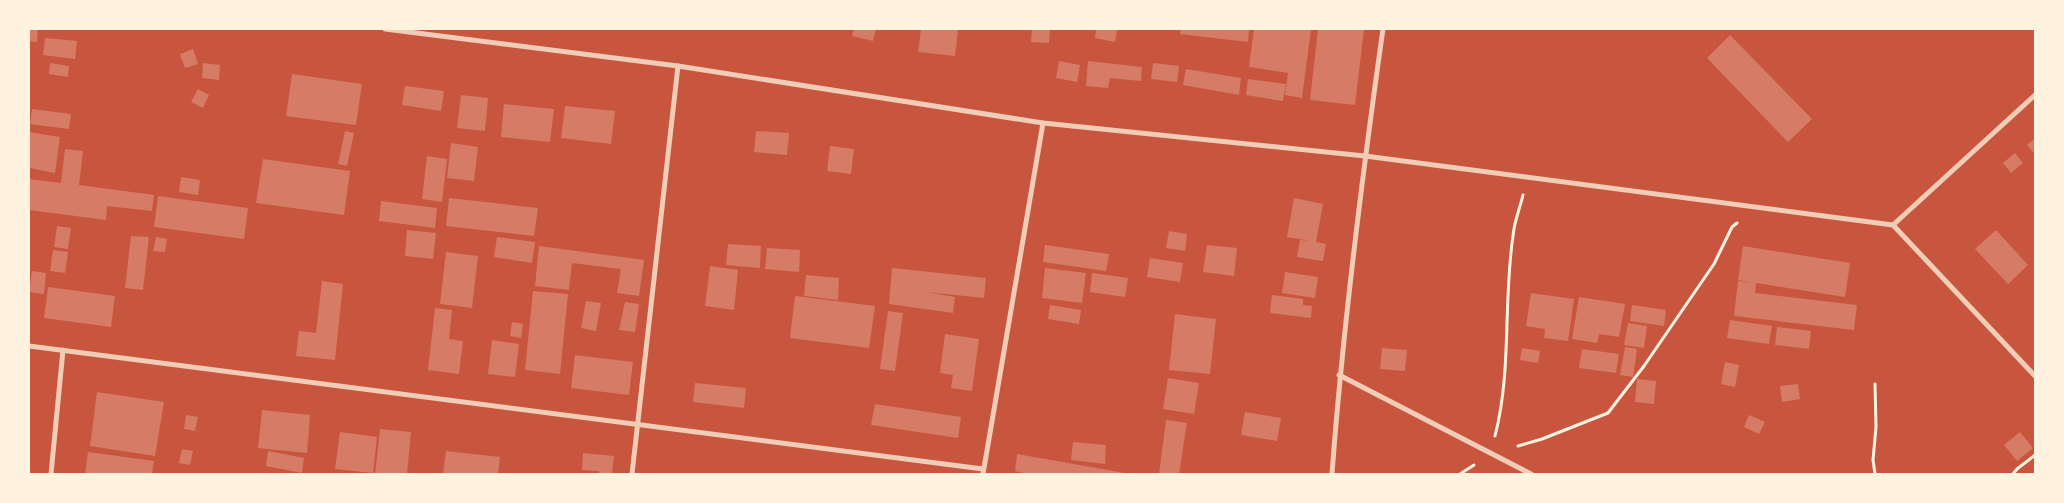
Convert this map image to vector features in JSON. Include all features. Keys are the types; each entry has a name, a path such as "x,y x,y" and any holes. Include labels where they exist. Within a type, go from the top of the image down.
{"street":[{"path":"385,29 420,31 678,66 1043,123 1365,156 1893,225 2035,376"},
{"path":"1332,474 1339,375 1365,156 1383,29"},
{"path":"632,474 678,66"},
{"path":"1893,225 2035,95"},
{"path":"29,346 983,472 1043,123"},
{"path":"51,474 63,350"},
{"path":"1339,375 1531,474"}],"path":[{"path":"1491,453 1500,416 1506,377 1507,316 1513,235 1528,178"},
{"path":"1460,474 1491,453 1542,439 1608,413 1644,366 1714,264 1732,228 1753,206"},
{"path":"1875,384 1876,427 1873,460 1875,474"},
{"path":"2013,474 2016,469 2035,455"}],"building":[{"path":"29,29 38,29 37,42 29,41"},
{"path":"854,29 876,29 873,41 852,36"},
{"path":"921,29 958,29 955,56 918,52"},
{"path":"1032,29 1050,29 1049,43 1031,42"},
{"path":"1096,29 1117,29 1115,42 1095,38"},
{"path":"1181,29 1249,29 1248,42 1180,34"},
{"path":"1254,29 1311,29 1302,98 1285,95 1288,73 1249,67"},
{"path":"1318,29 1364,29 1355,105 1310,100"},
{"path":"1730,35 1812,119 1788,142 1707,58"},
{"path":"45,38 77,41 75,59 43,55"},
{"path":"193,49 198,64 185,68 180,54"},
{"path":"1059,61 1080,65 1077,82 1056,78"},
{"path":"1088,61 1142,67 1141,81 1110,78 1108,88 1086,86"},
{"path":"50,63 69,66 68,77 49,74"},
{"path":"203,63 220,65 219,80 202,78"},
{"path":"1153,63 1179,66 1177,82 1151,79"},
{"path":"1186,69 1241,78 1239,95 1183,85"},
{"path":"292,74 362,84 356,125 286,116"},
{"path":"1248,79 1286,84 1283,101 1246,95"},
{"path":"405,86 444,91 441,111 402,105"},
{"path":"198,89 209,95 203,108 191,102"},
{"path":"461,95 488,98 485,131 457,128"},
{"path":"504,104 554,109 550,142 501,137"},
{"path":"565,106 615,111 611,144 561,138"},
{"path":"32,109 71,114 69,129 30,124"},
{"path":"345,131 354,133 347,166 338,164"},
{"path":"756,131 789,133 787,155 754,152"},
{"path":"29,132 60,137 55,173 29,168"},
{"path":"2035,138 2035,154 2027,145"},
{"path":"451,143 478,147 474,181 447,178"},
{"path":"830,146 854,149 851,174 827,171"},
{"path":"65,149 83,151 79,185 154,195 152,211 107,206 106,220 29,210 29,179 61,183"},
{"path":"2015,153 2023,163 2011,173 2003,163"},
{"path":"427,156 447,159 442,202 422,199"},
{"path":"263,159 350,171 344,215 256,203"},
{"path":"181,177 200,180 198,195 179,192"},
{"path":"158,196 248,208 244,239 154,227"},
{"path":"449,198 538,208 534,236 446,226"},
{"path":"1294,198 1323,204 1316,242 1326,244 1323,261 1297,257 1300,240 1311,241 1287,237"},
{"path":"381,201 437,208 435,228 379,221"},
{"path":"57,226 71,228 68,249 54,247"},
{"path":"407,230 436,233 433,259 405,256"},
{"path":"1996,230 2028,265 2008,284 1975,249"},
{"path":"1169,231 1187,234 1185,251 1166,248"},
{"path":"131,236 149,237 143,290 125,288"},
{"path":"156,237 167,239 165,252 153,251"},
{"path":"497,237 535,242 532,263 494,257"},
{"path":"728,244 761,246 760,268 726,265"},
{"path":"1045,245 1109,254 1106,271 1043,262"},
{"path":"1207,245 1237,248 1234,276 1203,272"},
{"path":"539,246 644,260 639,296 617,293 621,269 572,263 569,290 535,286"},
{"path":"1743,246 1850,263 1845,297 1756,283 1755,293 1857,305 1854,330 1734,316 1738,281 1754,283 1738,280"},
{"path":"767,248 800,250 799,272 765,269"},
{"path":"53,250 68,252 65,273 50,271"},
{"path":"446,252 478,256 472,308 440,304"},
{"path":"1150,258 1183,263 1180,282 1147,277"},
{"path":"710,266 738,270 734,310 705,306"},
{"path":"892,268 986,278 984,298 926,292 955,297 953,313 889,304"},
{"path":"1045,268 1086,273 1082,303 1042,298"},
{"path":"32,271 46,273 44,294 29,292"},
{"path":"1285,272 1318,277 1315,298 1282,293"},
{"path":"1092,273 1128,278 1125,297 1090,292"},
{"path":"806,275 839,278 838,300 804,296"},
{"path":"322,281 343,284 335,360 296,356 299,331 316,333"},
{"path":"48,287 115,296 111,327 44,318"},
{"path":"533,291 568,294 560,374 525,370"},
{"path":"1531,293 1574,299 1568,341 1544,338 1545,329 1526,326"},
{"path":"1272,295 1303,299 1303,305 1312,306 1311,318 1270,313"},
{"path":"795,296 875,306 869,348 790,338"},
{"path":"1579,297 1625,304 1619,337 1599,334 1597,343 1572,339"},
{"path":"586,301 601,303 596,331 581,328"},
{"path":"625,302 639,304 635,332 619,330"},
{"path":"1050,305 1081,310 1079,324 1048,319"},
{"path":"1632,305 1666,310 1664,326 1630,321"},
{"path":"435,308 452,310 449,339 463,341 459,374 428,370"},
{"path":"888,311 903,313 895,371 880,369"},
{"path":"1175,314 1216,319 1210,374 1169,370"},
{"path":"1730,320 1772,326 1769,344 1727,338"},
{"path":"512,322 523,324 521,338 510,336"},
{"path":"1628,323 1647,326 1644,348 1624,345"},
{"path":"1777,327 1811,331 1809,349 1775,345"},
{"path":"945,334 979,339 972,391 951,388 953,375 940,373"},
{"path":"492,340 519,344 515,377 488,374"},
{"path":"1625,347 1637,349 1633,377 1620,375"},
{"path":"1382,348 1407,350 1405,371 1380,369"},
{"path":"1522,348 1540,351 1538,363 1520,360"},
{"path":"1582,349 1619,354 1616,373 1579,368"},
{"path":"575,355 633,362 629,395 571,388"},
{"path":"1725,362 1739,365 1735,387 1721,384"},
{"path":"1168,378 1199,383 1194,414 1163,409"},
{"path":"1637,379 1656,381 1654,404 1635,402"},
{"path":"695,383 746,388 744,408 693,402"},
{"path":"1798,384 1800,399 1782,402 1780,386"},
{"path":"97,392 164,402 155,456 90,446"},
{"path":"875,404 961,417 958,438 871,425"},
{"path":"262,410 310,415 307,453 258,448"},
{"path":"1245,412 1281,418 1277,441 1241,435"},
{"path":"186,415 198,417 195,431 184,429"},
{"path":"1749,415 1765,422 1759,434 1744,427"},
{"path":"1166,420 1187,423 1179,474 1159,474"},
{"path":"380,429 411,432 407,474 375,474"},
{"path":"340,432 377,437 373,473 335,469"},
{"path":"2020,432 2033,448 2017,461 2004,445"},
{"path":"1073,442 1106,445 1105,464 1071,460"},
{"path":"182,449 193,451 190,465 179,463"},
{"path":"268,451 304,458 302,473 266,466"},
{"path":"446,451 500,457 498,474 443,474"},
{"path":"88,452 154,461 152,474 85,474"},
{"path":"583,453 614,456 612,474 599,474 599,471 582,470"},
{"path":"1017,454 1125,474 1027,474 1015,471"}]}
